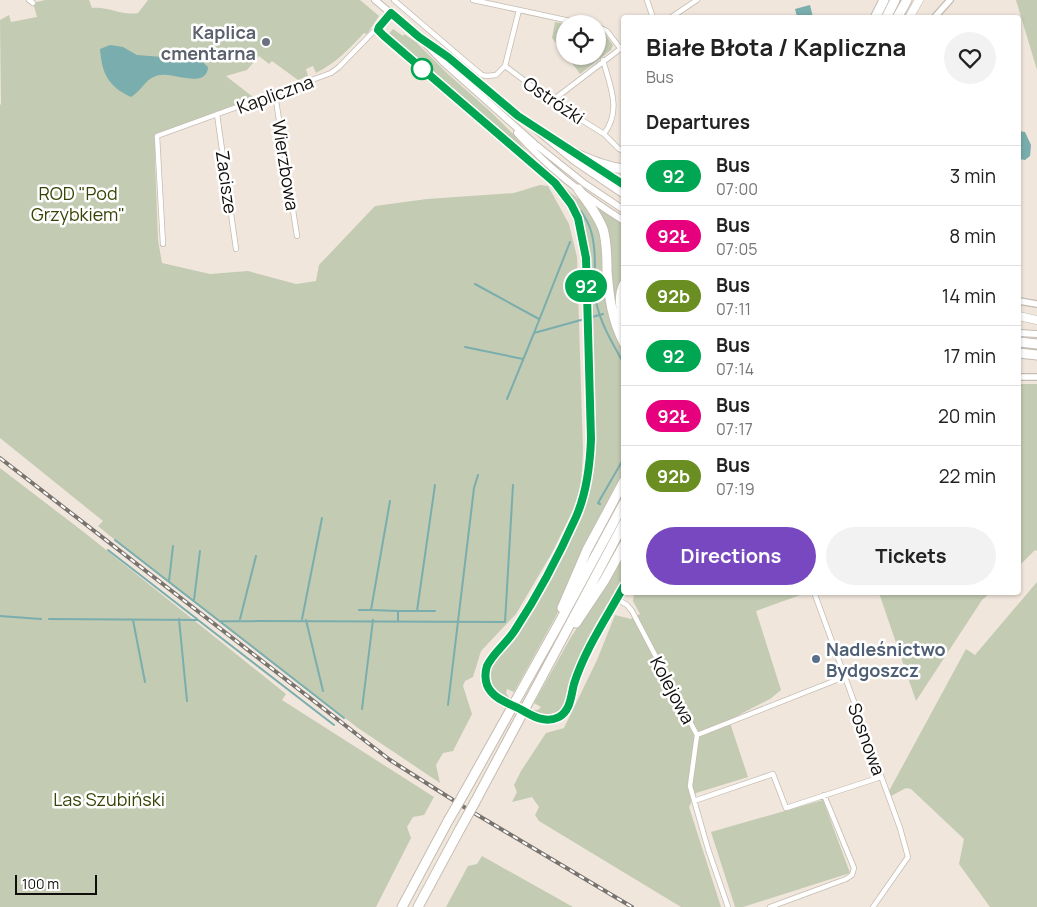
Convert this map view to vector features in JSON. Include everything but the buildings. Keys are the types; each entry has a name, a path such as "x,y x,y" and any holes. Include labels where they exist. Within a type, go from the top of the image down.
{"highway":[{"path":"876,15 884,0"},
{"path":"888,15 895,0"},
{"path":"899,15 907,0"},
{"path":"911,15 919,0"},
{"path":"574,153 597,163 621,169"},
{"path":"578,189 594,210 603,230 606,242 610,303 615,324 621,337"},
{"path":"621,290 621,312"},
{"path":"1021,317 1037,321"},
{"path":"1021,321 1037,321"},
{"path":"1021,342 1037,344"},
{"path":"1021,353 1037,355"},
{"path":"558,625 564,601 587,550 621,487"},
{"path":"402,907 621,509"},
{"path":"418,907 621,529"},
{"path":"550,660 604,581 621,550"}],"main road":[{"path":"376,0 535,144 569,172 621,208"},
{"path":"419,37 448,57 574,161 621,193"},
{"path":"502,114 540,158 578,189 621,219"},
{"path":"518,116 621,183"},
{"path":"1021,333 1037,334"}],"street":[{"path":"394,0 482,75 491,76 496,75 505,66 519,10"},
{"path":"473,0 556,18"},
{"path":"647,0 652,15"},
{"path":"674,15 697,0"},
{"path":"937,15 950,0"},
{"path":"391,13 378,30 555,183 571,204 578,218 582,234 586,258 591,439 590,466 585,494 551,566 515,631 491,659 487,667 488,686 496,696 508,703"},
{"name":"Kapliczna","path":"164,244 157,136 330,73 339,67 373,32 378,30"},
{"path":"606,30 621,46"},
{"path":"606,59 621,48"},
{"path":"553,102 598,65"},
{"name":"Ostróżki","path":"604,134 612,122 615,105 605,65"},
{"name":"Ostróżki","path":"505,66 553,102 604,134 621,150"},
{"name":"Wierzbowa","path":"275,94 297,236"},
{"name":"Zacisze","path":"218,114 236,249"},
{"path":"1022,302 1037,304"},
{"path":"1021,377 1037,377"},
{"path":"529,714 542,720 558,717 565,712 584,660 621,592"},
{"name":"Sosnowa","path":"815,595 881,777 908,858 873,907"},
{"name":"Kolejowa","path":"617,599 627,605 632,611 697,735 690,786 708,849 728,907"},
{"path":"697,735 844,677"},
{"path":"694,801 773,774 786,808 881,777"},
{"path":"770,907 846,880 852,875 854,868 824,795"}],"green space":[{"name":"ROD \"Pod Grzybkiem\"","path":"45,0 89,0 92,8 104,8 132,14 138,13 148,0 360,0 379,16 367,34 364,33 336,60 316,73 313,66 306,69 308,76 298,80 272,61 269,64 259,56 247,70 226,76 257,100 157,134 154,138 158,240 162,263 210,274 248,271 296,284 316,281 319,265 375,206 427,199 514,193 540,185 548,186 569,224 577,257 583,452 581,485 574,508 553,551 516,614 481,651 473,677 465,681 463,686 472,714 453,751 443,753 436,765 440,783 358,728 115,540 98,526 103,521 0,438 0,20 9,15 11,22 37,17 33,3"},
{"path":"1016,0 1037,0 1037,70 1021,15"},
{"path":"555,22 556,22 556,43 552,38"},
{"path":"393,29 416,42 513,134 539,166 588,207 600,232 621,346 621,477 594,527 556,616 514,692 507,689 506,693 509,700 494,689 490,682 490,669 521,626 571,535 584,507 590,485 594,428 588,247 581,214 574,200 565,189 457,94 387,36"},
{"path":"606,36 613,45 611,50 606,54"},
{"path":"574,65 592,65 580,74"},
{"path":"594,203 621,223 621,284 617,292 621,330 616,319 606,227"},
{"path":"1021,384 1037,384 1037,551 1035,550 1021,564"},
{"name":"Las Szubiński","path":"0,468 85,533 286,694 282,700 434,797 424,815 413,817 407,827 411,838 376,907 0,907"},
{"path":"621,562 621,584 577,665 562,707 555,714 548,716 534,712 531,710 538,710 541,707 534,703 571,637"},
{"path":"1037,582 1037,907 990,907 959,864 964,839 911,789 906,788 891,796 889,791 966,649 975,655"},
{"path":"634,595 800,595 756,611 781,690 770,699 729,720 748,777 696,793 689,807 721,907 681,907 539,821 535,815 539,807 532,797 512,802 517,792 514,785 546,733 564,728 597,660 615,615 631,619 640,614 633,601"},
{"path":"880,595 988,595 982,600 916,701"},
{"path":"823,800 850,873 743,907 735,907 711,832"},
{"path":"482,856 573,907 446,907 468,866 477,864"}],"water":[{"path":"810,5 812,15 796,15 795,9"},
{"path":"110,45 123,47 137,55 162,57 184,50 208,67 206,74 196,79 167,75 156,76 131,97 112,84 102,66 100,49"},
{"path":"1021,131 1025,132 1031,145 1030,156 1025,160 1021,159"}],"waterway":[{"path":"581,211 592,237 595,255 595,292 598,309 607,333 621,359"},
{"path":"534,333 570,242"},
{"path":"475,284 539,319"},
{"path":"592,317 603,314"},
{"path":"507,399 534,333 581,320"},
{"path":"465,347 523,359"},
{"path":"600,504 598,503 621,463"},
{"path":"448,705 474,488 478,475"},
{"path":"398,611 417,611 435,485"},
{"path":"219,621 505,622 513,485"},
{"path":"390,501 371,610 398,611 398,621"},
{"path":"302,619 322,518"},
{"path":"115,540 344,718"},
{"path":"169,581 173,546"},
{"path":"108,550 197,619"},
{"path":"194,600 200,551"},
{"path":"240,619 256,556"},
{"path":"359,610 371,610"},
{"path":"417,611 435,611"},
{"path":"0,616 41,619"},
{"path":"49,619 198,620 334,725"},
{"path":"179,619 187,701"},
{"path":"133,620 145,682"},
{"path":"306,620 323,691"},
{"path":"362,709 373,620"}],"railway":[{"path":"0,458 390,760 464,807 632,907"}],"bus line":[{"name":"92","path":"621,183 518,116 448,57 419,37 391,13 379,27 378,30 384,36 555,183 571,204 578,218 582,234 586,258 591,439 590,466 585,494 551,566 515,631 506,644 491,659 487,667 486,680 492,693 542,720 558,717 565,712 584,660 621,591"}],"place":[{"name":"Kaplica cmentarna","path":"266,42"},
{"name":"Nadleśnictwo Bydgoszcz","path":"816,659"}]}
